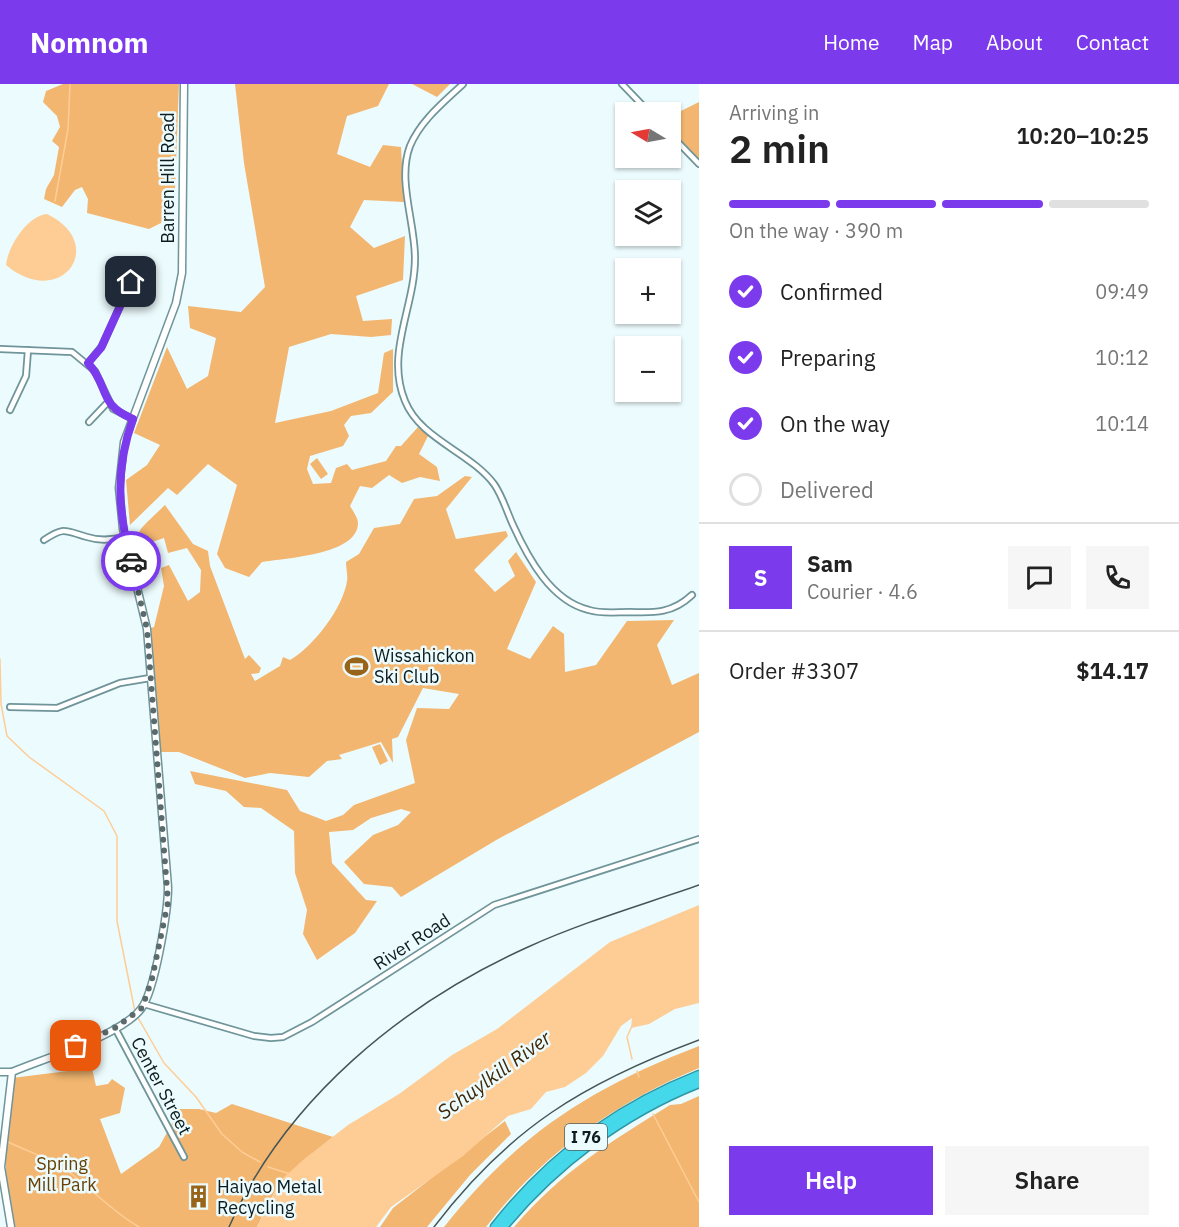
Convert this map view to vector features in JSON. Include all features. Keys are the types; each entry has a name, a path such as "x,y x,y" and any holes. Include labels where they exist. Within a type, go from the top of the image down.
{"highway":[{"name":"I 76","path":"495,1227 537,1179 577,1143 629,1109 699,1075"},
{"name":"I 76","path":"503,1227 535,1191 592,1142 632,1117 699,1083"}],"street":[{"name":"Barren Hill Road","path":"144,1004 162,934 168,893 146,623 124,537 119,503 120,470 123,447 176,303 182,279 184,84"},
{"path":"464,84 420,129 410,146 407,162 406,182 415,256 414,274 397,363 398,381 406,404 423,425 494,484 530,556 548,584 562,596 591,611 653,613 669,611 681,606 692,595"},
{"path":"621,84 639,102"},
{"path":"681,146 699,164"},
{"path":"88,363 101,348 131,282"},
{"path":"0,349 68,350 88,363 98,375 108,402 116,411 133,419"},
{"path":"10,410 26,375 28,350"},
{"path":"89,422 108,402"},
{"path":"44,540 56,532 68,529 98,539 124,537"},
{"path":"10,707 57,708 120,683 150,678"},
{"name":"River Road","path":"144,1004 254,1036 283,1037 312,1022 494,905 699,839"},
{"path":"0,1072 12,1072 88,1042 115,1028 144,1004"},
{"name":"Center Street","path":"115,1028 184,1157"},
{"path":"11,1227 2,1180 2,1151 12,1072"}],"green space":[{"path":"63,84 179,84 175,190 161,223 149,229 87,213 88,199 82,187 75,190 62,207 44,199 46,189 54,175 59,147 52,141 60,127 57,116 43,102 46,91"},
{"path":"235,84 389,84 378,106 347,116 337,154 370,167 383,145 401,147 404,202 364,200 350,227 374,248 405,236 403,280 356,296 363,321 392,319 391,335 371,337 331,334 289,347 275,423 331,411 378,393 384,353 393,349 393,392 371,413 351,416 344,425 349,436 343,446 310,456 307,469 313,484 331,483 336,468 347,464 352,470 386,461 396,446 401,446 418,427 429,434 419,454 437,467 440,481 420,477 402,483 389,475 372,488 360,486 350,506 358,523 355,534 346,542 319,553 262,562 249,577 225,568 217,554 237,485 208,464 177,495 168,488 130,525 126,480 147,465 160,445 134,433 167,347 187,389 208,376 216,338 190,328 188,306 241,312 265,287 244,163"},
{"path":"412,84 450,84 437,97"},
{"path":"699,102 699,159 681,141 681,111"},
{"path":"317,458 328,474 321,479 310,464"},
{"path":"465,476 472,477 446,509 456,539 506,531 508,536 474,570 495,592 515,576 508,561 516,552 536,582 507,649 530,659 553,626 564,634 565,672 596,665 627,621 674,620 657,645 672,685 699,673 699,732 498,839 401,897 392,887 364,884 344,862 373,835 398,825 411,812 401,809 371,818 353,830 329,832 332,863 366,900 377,901 355,933 317,960 303,934 307,910 295,873 294,831 261,808 244,807 226,791 195,784 190,771 287,790 300,811 326,821 343,815 354,805 415,783 406,740 417,708 449,709 459,694 423,688 398,737 392,739 393,763 381,742 339,755 342,759 327,761 309,777 270,773 245,778 179,752 156,752 151,628 154,627 164,586 161,568 169,565 188,601 200,592 201,570 187,548 168,553 164,538 140,546 143,567 137,567 136,538 144,526 165,505 193,544 208,551 210,566 245,659 249,655 261,668 259,673 251,674 255,681 280,666 283,657 290,660 299,654 326,626 344,592 347,579 346,562 359,554 374,528 400,524 414,499 437,496"},
{"path":"380,744 388,761 380,765 372,747"},
{"path":"699,1046 699,1068 638,1097 582,1133 531,1176 486,1227 444,1227 499,1166 528,1140 558,1118 623,1079"},
{"name":"Spring Mill Park","path":"92,1068 96,1086 108,1084 112,1079 125,1088 120,1113 100,1119 121,1174 159,1147 180,1109 199,1109 216,1113 232,1104 333,1137 280,1181 257,1227 15,1227 10,1210 6,1174 12,1078"},
{"path":"699,1096 699,1227 514,1227 550,1190 587,1159 670,1105 681,1104"},
{"path":"505,1121 511,1134 470,1175 427,1227 380,1227 393,1208"}],"water":[{"path":"47,214 65,227 74,241 76,255 70,268 59,277 44,281 26,277 6,265 10,249 20,233 32,220"},
{"name":"Schuylkill River","path":"699,905 699,1003 675,1009 649,1024 631,1028 632,1018 621,1026 603,1056 586,1073 565,1087 546,1092 531,1109 508,1116 463,1156 391,1207 376,1227 257,1227 280,1181 348,1125 399,1094 452,1055 497,1029 610,942"}],"waterway":[{"path":"55,201 68,129 70,84"},
{"path":"0,659 1,704 7,736 29,757 104,811 117,836 117,921 135,1012"},
{"path":"137,1016 164,1063 196,1097 222,1134 242,1152 260,1162"},
{"path":"632,1026 627,1037 632,1059"},
{"path":"637,1071 639,1077"},
{"path":"653,1114 699,1202"},
{"path":"6,1141 66,1169 113,1209 139,1227"},
{"path":"268,1167 290,1174"}],"railway":[{"path":"229,1227 253,1181 282,1137 315,1097 353,1060 393,1027 436,997 481,970 528,947 591,922 699,885"},
{"path":"434,1227 462,1192 491,1162 552,1112 620,1073 699,1040"}],"way so far":[{"path":"76,1046 115,1028 142,1008 152,979 168,902 147,629 131,561"}],"place":[{"name":"Wissahickon Ski Club","path":"356,666"},
{"name":"Haiyao Metal Recycling","path":"199,1197"}],"route":[{"path":"131,282 124,292 101,348 88,363 98,375 110,405 119,414 133,419 122,453 119,488 121,519 131,561"}]}
